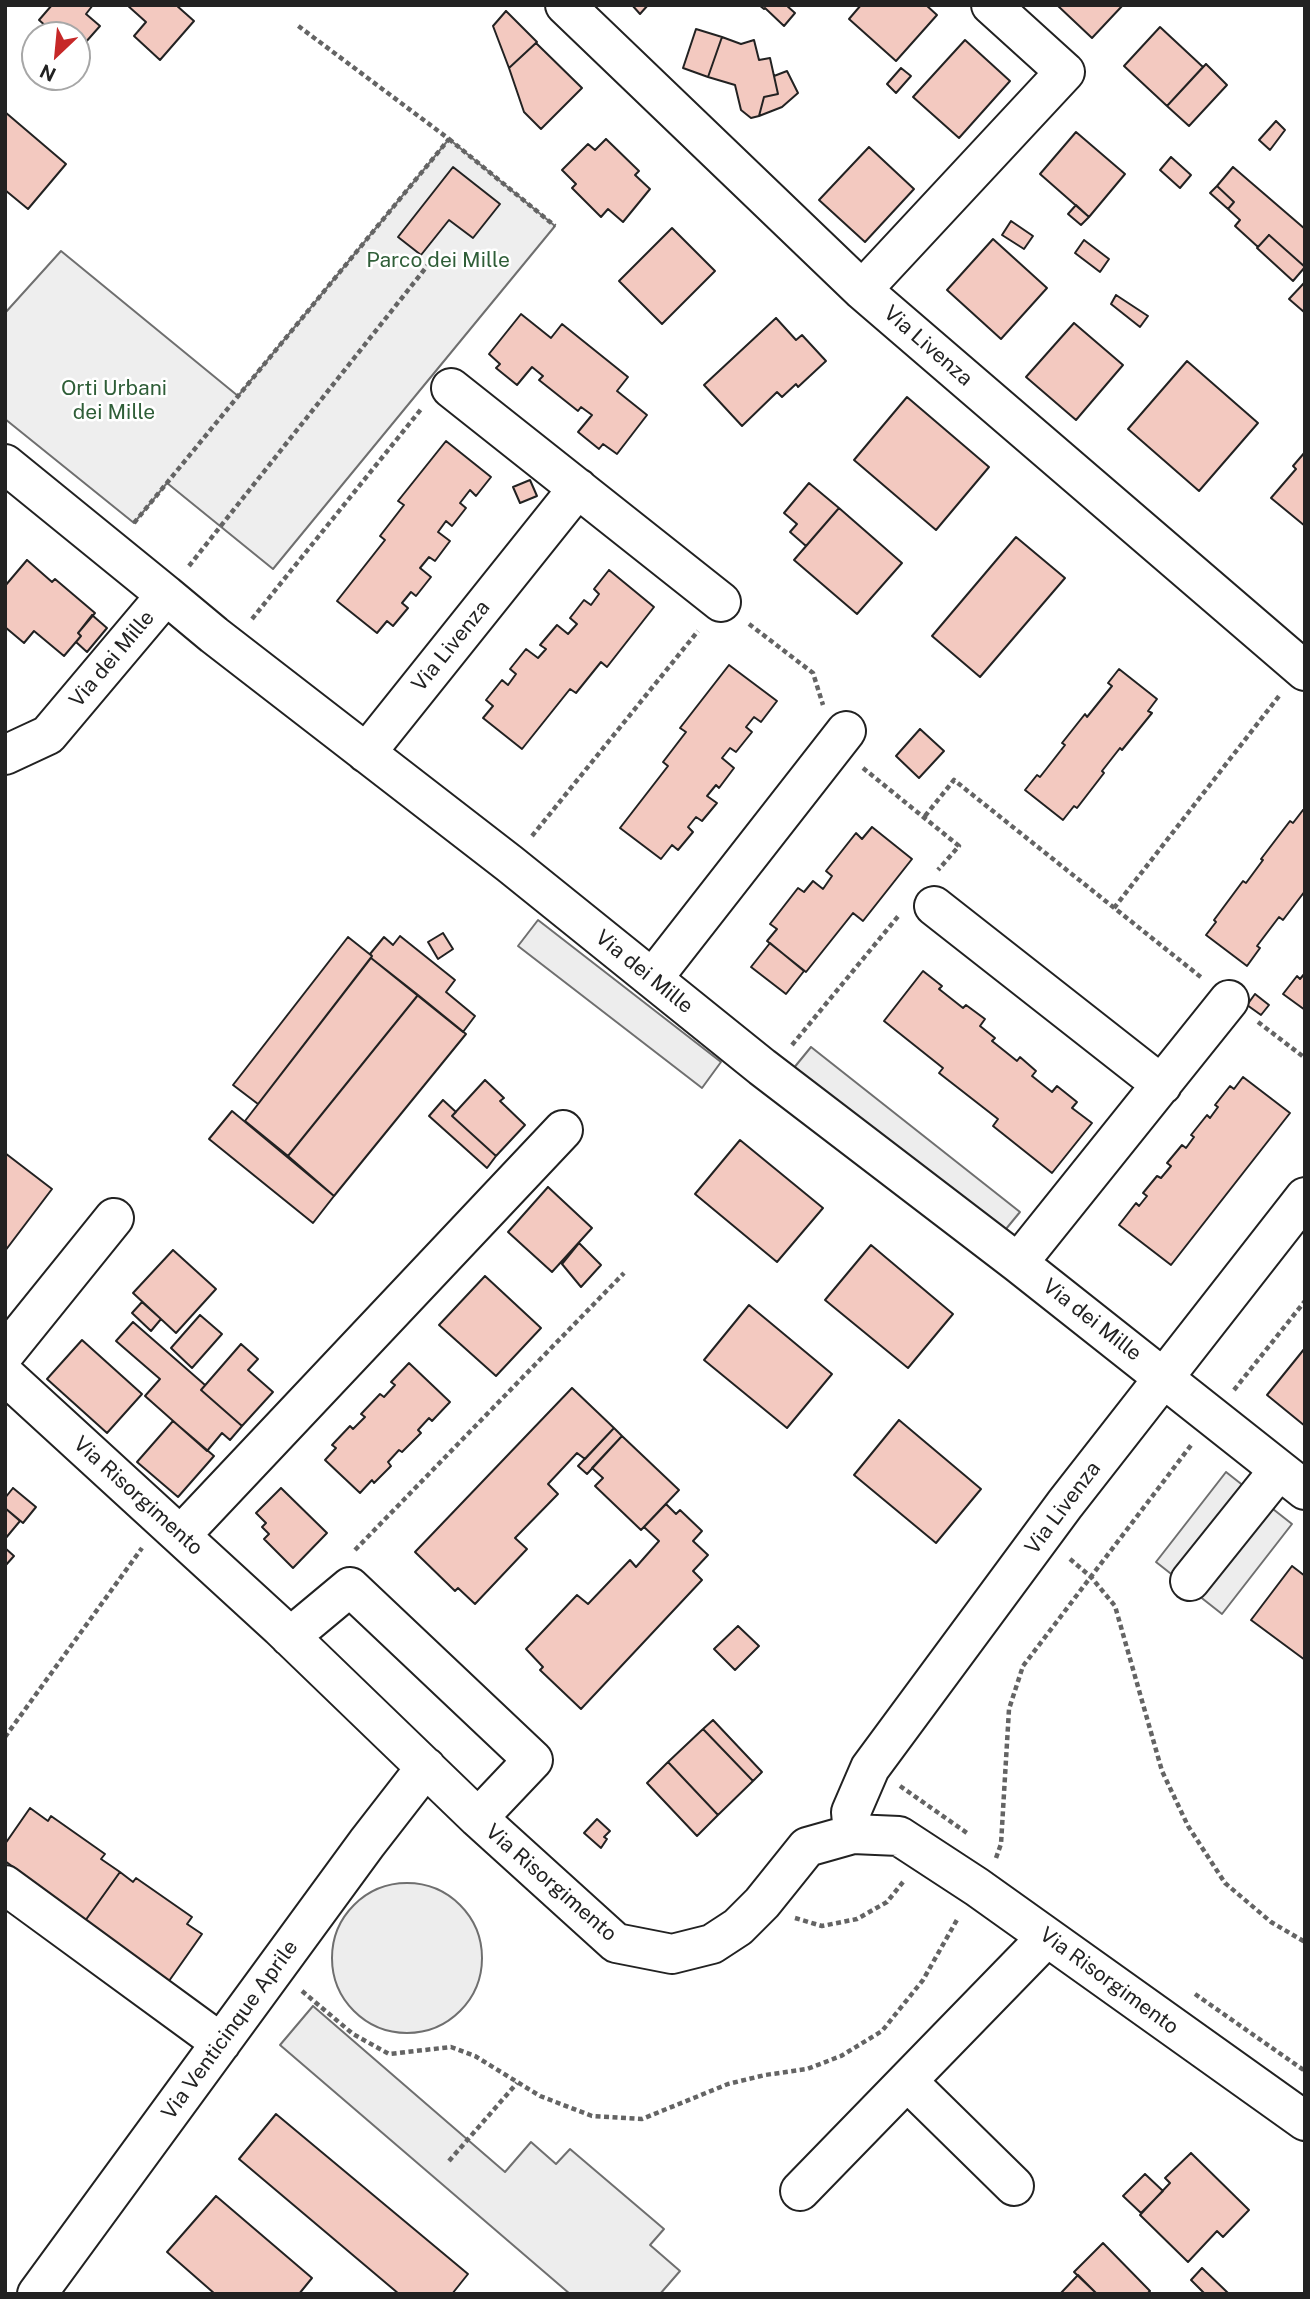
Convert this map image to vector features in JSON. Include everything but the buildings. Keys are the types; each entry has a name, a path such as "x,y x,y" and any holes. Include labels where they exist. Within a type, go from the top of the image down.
{"street":[{"name":"Via Livenza","path":"565,5 862,290 1303,669"},
{"path":"862,290 1065,72 992,5"},
{"path":"451,388 721,602"},
{"path":"5,464 166,595"},
{"name":"Via Livenza","path":"366,753 578,488"},
{"name":"Via dei Mille","path":"5,755 48,735 166,595 510,864 762,1067 1018,1263 1292,1480"},
{"path":"653,978 840,739"},
{"path":"924,897 1162,1085"},
{"path":"1018,1263 1230,1000"},
{"path":"165,1538 563,1130"},
{"name":"Via Livenza","path":"853,1834 851,1812 870,1768 1065,1504 1305,1197"},
{"path":"5,1353 114,1218"},
{"name":"Via Risorgimento","path":"6,1376 165,1538 290,1637 478,1818 616,1943 672,1954 712,1944 738,1927 762,1903 807,1847 853,1834 899,1836 925,1851 1305,2121"},
{"path":"1190,1581 1292,1480"},
{"path":"290,1637 350,1587 533,1760 478,1818"},
{"name":"Via Venticinque Aprile","path":"37,2294 426,1767"},
{"path":"5,1885 221,2043"},
{"path":"800,2190 1047,1937"},
{"path":"906,2081 1014,2186"}],"path":[{"path":"296,25 449,139 555,226"},
{"path":"112,551 449,139"},
{"path":"166,595 428,265"},
{"path":"230,647 443,382 451,388"},
{"path":"510,864 721,602 813,673 840,739 959,846 924,897 790,1048 780,1041 762,1067"},
{"path":"1114,908 1303,669"},
{"path":"925,816 954,780 1305,1058"},
{"path":"347,1558 624,1273"},
{"path":"5,1737 165,1538"},
{"path":"1060,1551 1091,1577 1115,1606 1162,1771 1188,1826 1225,1883 1271,1922 1305,1942"},
{"path":"894,1782 977,1840"},
{"path":"987,1847 1009,1862"},
{"path":"762,1903 792,1917 822,1926 857,1919 887,1902 925,1851"},
{"path":"1195,1993 1305,2071"},
{"path":"449,2161 517,2083"}],"green space":[{"name":"Parco dei Mille","path":"449,139 555,226 273,569 167,483 134,523 5,419 5,313 61,251 238,396"}],"shaded area":[{"path":"538,920 721,1062 702,1088 518,946"},
{"path":"811,1047 1020,1212 1001,1235 793,1069"},
{"path":"1226,1472 1292,1524 1222,1614 1156,1562"},
{"path":"407,1883 436,1888 460,1905 477,1929 482,1958 477,1987 460,2011 436,2028 407,2033 378,2028 354,2011 337,1987 332,1958 337,1929 354,1905 378,1888"},
{"path":"313,2006 505,2172 531,2142 556,2164 570,2149 664,2229 650,2245 680,2271 660,2294 570,2294 280,2045"}],"park label":[{"name":"Orti Urbani dei Mille","path":"114,401"}]}
